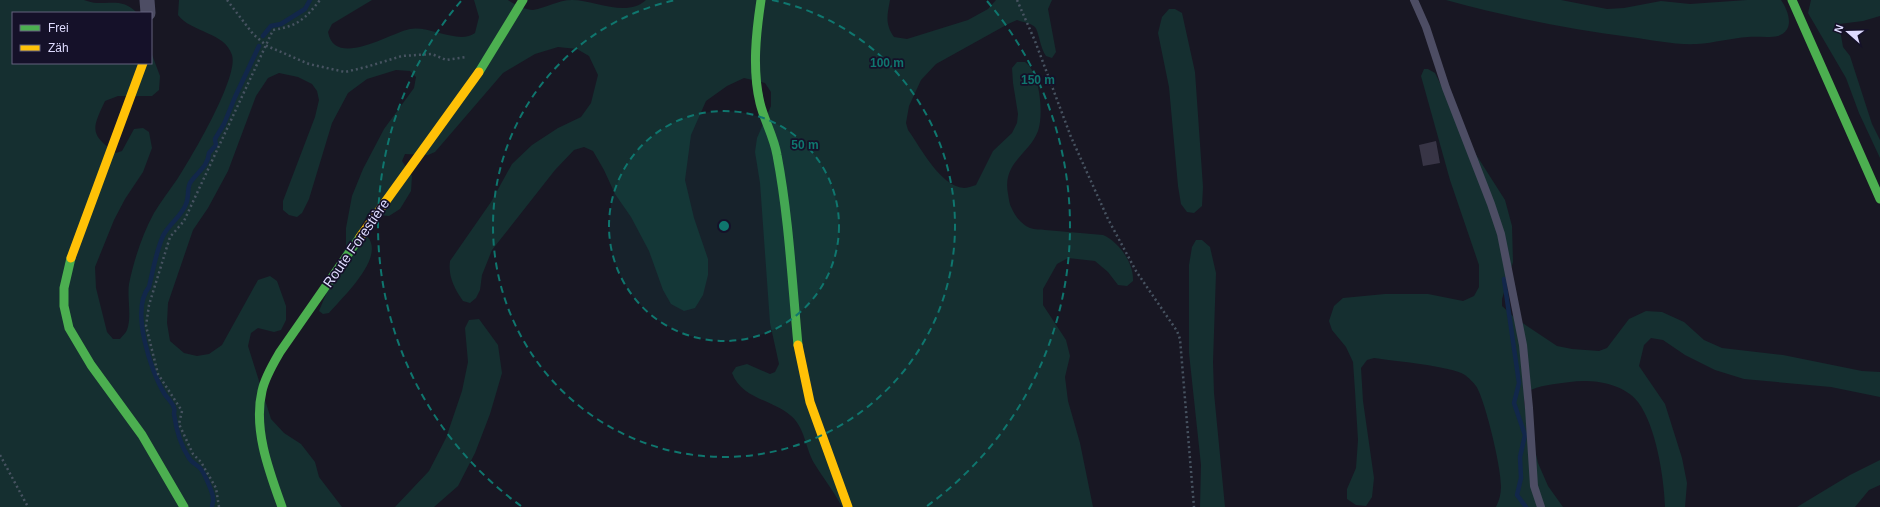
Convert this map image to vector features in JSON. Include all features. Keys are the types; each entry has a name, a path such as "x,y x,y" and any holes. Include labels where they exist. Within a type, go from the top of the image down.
{"street":[{"path":"147,0 148,12"},
{"name":"Route Forestière","path":"282,507 264,447 260,422 262,392 268,374 280,352 385,201 491,55 523,0"},
{"path":"761,0 758,21 755,76 760,103 777,153 788,239 798,350 810,402 848,507"},
{"path":"1792,0 1880,199"},
{"path":"143,64 73,249 66,275 64,301 69,328 79,348 142,435 184,507"}],"lane":[{"path":"1414,0 1426,28 1446,88 1491,204 1501,234 1523,345 1534,486 1541,507"}],"path":[{"path":"227,0 253,34 267,46 309,64 345,72 402,56 432,54 446,60 491,55"},
{"path":"219,507 216,488 201,462 193,454 179,424 182,411 158,374 146,326 149,305 170,237 184,221 267,46 273,30 290,27 309,14 320,0"},
{"path":"1017,0 1036,41 1071,137 1108,219 1136,271 1177,331 1180,339 1194,507"},
{"path":"0,455 28,507"}],"green space":[{"path":"0,0 84,0 95,3 119,3 128,6 136,12 12,12 12,64 152,64 152,55 160,76 159,90 152,96 118,96 105,101 97,118 97,136 116,153 122,151 134,129 143,128 149,132 152,148 143,172 125,199 114,220 95,267 96,288 107,332 113,339 120,339 126,331 128,325 129,284 142,239 154,213 178,178 203,136 221,98 232,66 232,55 228,47 223,42 216,37 191,26 178,15 179,0 372,0 332,24 328,32 333,43 341,48 352,48 364,46 410,29 426,30 452,36 468,36 475,33 479,17 474,0 508,0 527,9 533,10 567,0 581,1 610,7 630,8 646,0 890,0 888,15 889,28 894,37 907,39 968,20 988,9 996,0 1052,0 1048,9 1056,52 1052,58 1046,56 1044,53 1035,27 1017,20 1008,24 936,64 921,80 909,106 906,123 908,130 939,174 955,186 964,188 976,185 993,151 1012,133 1017,123 1018,114 1012,68 1017,62 1025,62 1030,67 1037,84 1041,114 1040,124 1034,139 1012,166 1009,174 1007,183 1008,194 1013,212 1022,223 1032,229 1103,235 1109,238 1120,248 1128,260 1133,274 1133,281 1127,286 1118,285 1108,272 1095,261 1068,258 1057,264 1043,289 1043,305 1066,340 1070,356 1065,377 1068,401 1080,443 1093,507 842,507 836,495 814,463 802,431 795,420 774,405 750,393 737,382 732,373 736,367 747,364 770,374 775,372 779,364 770,323 760,183 755,152 757,138 771,106 771,92 765,83 744,78 727,86 706,101 691,135 685,180 694,218 708,259 708,275 703,295 695,308 684,311 671,304 663,290 649,251 631,217 615,194 593,151 584,147 574,150 555,170 492,250 482,275 480,290 476,298 470,303 463,301 452,282 450,261 491,202 512,164 532,145 558,128 581,117 591,103 598,75 589,56 577,49 558,47 535,54 503,73 435,152 428,155 405,154 402,161 412,176 411,191 400,209 389,216 368,214 360,228 371,243 372,251 369,261 358,280 329,313 323,314 319,311 346,246 346,228 352,196 363,169 384,129 414,88 416,77 410,71 396,70 367,79 348,93 332,123 309,199 302,213 297,217 289,215 283,210 283,201 315,117 319,100 317,91 312,84 298,77 279,73 268,78 256,96 228,171 208,208 193,230 168,303 167,323 170,341 184,353 197,356 209,354 222,345 258,280 270,276 277,281 286,306 286,320 281,330 274,332 258,328 251,333 248,346 271,419 284,433 301,444 315,462 319,477 342,507 0,507"},
{"path":"1446,0 1561,0 1607,9 1624,8 1661,1 1690,4 1747,0 1781,0 1788,14 1789,25 1784,33 1778,36 1742,38 1710,43 1680,44 1560,26 1492,12"},
{"path":"1811,0 1880,0 1880,16 1863,21 1839,24 1843,47 1850,56 1872,124 1880,140 1880,158 1859,113 1846,78 1808,13"},
{"path":"1169,9 1175,9 1182,13 1195,72 1203,187 1202,206 1194,213 1187,212 1181,204 1169,87 1158,33 1162,17"},
{"path":"1424,69 1428,69 1435,73 1475,153 1505,200 1512,226 1513,262 1502,299 1502,306 1515,318 1557,346 1572,349 1599,351 1607,348 1629,319 1646,311 1662,312 1684,322 1704,340 1722,348 1783,355 1862,371 1880,372 1880,397 1831,387 1744,379 1715,370 1685,355 1663,340 1651,338 1644,345 1639,366 1665,404 1682,458 1687,483 1685,507 1665,507 1663,481 1658,452 1650,424 1638,402 1624,390 1616,387 1597,382 1579,381 1547,385 1526,392 1524,402 1538,463 1548,486 1563,507 1496,507 1501,490 1499,466 1484,405 1480,393 1475,385 1465,375 1448,369 1374,358 1367,360 1361,368 1363,401 1374,478 1372,497 1366,506 1356,505 1347,499 1347,489 1356,468 1358,440 1355,391 1353,362 1346,347 1332,330 1329,321 1334,306 1343,298 1385,294 1428,294 1463,301 1474,296 1479,287 1479,265 1450,180 1421,76"},
{"path":"1196,240 1202,240 1210,247 1216,273 1213,362 1214,393 1225,507 1200,507 1201,465 1189,353 1189,265 1192,247"},
{"path":"479,319 498,345 502,373 490,414 475,453 458,486 434,507 395,507 429,471 446,438 462,391 468,362 465,328 469,320"},
{"path":"1880,460 1880,485 1869,490 1855,507 1797,507 1850,475"}],"building":[{"path":"1436,141 1440,163 1423,166 1419,145"}],"waterway":[{"path":"263,36 271,26 281,24 305,9 310,0"},
{"path":"212,507 212,492 202,470 192,462 184,448 179,437 173,406 159,383 149,356 144,340 142,310 144,297 149,287 163,236 184,209 187,202 190,183 207,162 209,153 216,145 215,139 224,124 259,46"},
{"path":"1504,279 1519,383 1514,403 1525,435 1520,457 1521,478 1517,495 1526,507"}],"traffic: fast":[{"path":"479,72 523,0"},
{"path":"761,0 756,38 756,78 760,103 776,148 781,179 798,345"},
{"path":"1792,0 1880,199"},
{"path":"282,507 272,479 261,435 260,405 263,386 280,352 360,237"},
{"path":"71,258 64,288 64,306 69,328 91,365 142,435 184,507"}],"traffic: slow":[{"path":"71,258 143,64"},
{"path":"360,237 479,72"},
{"path":"798,345 810,402 848,507"}]}
